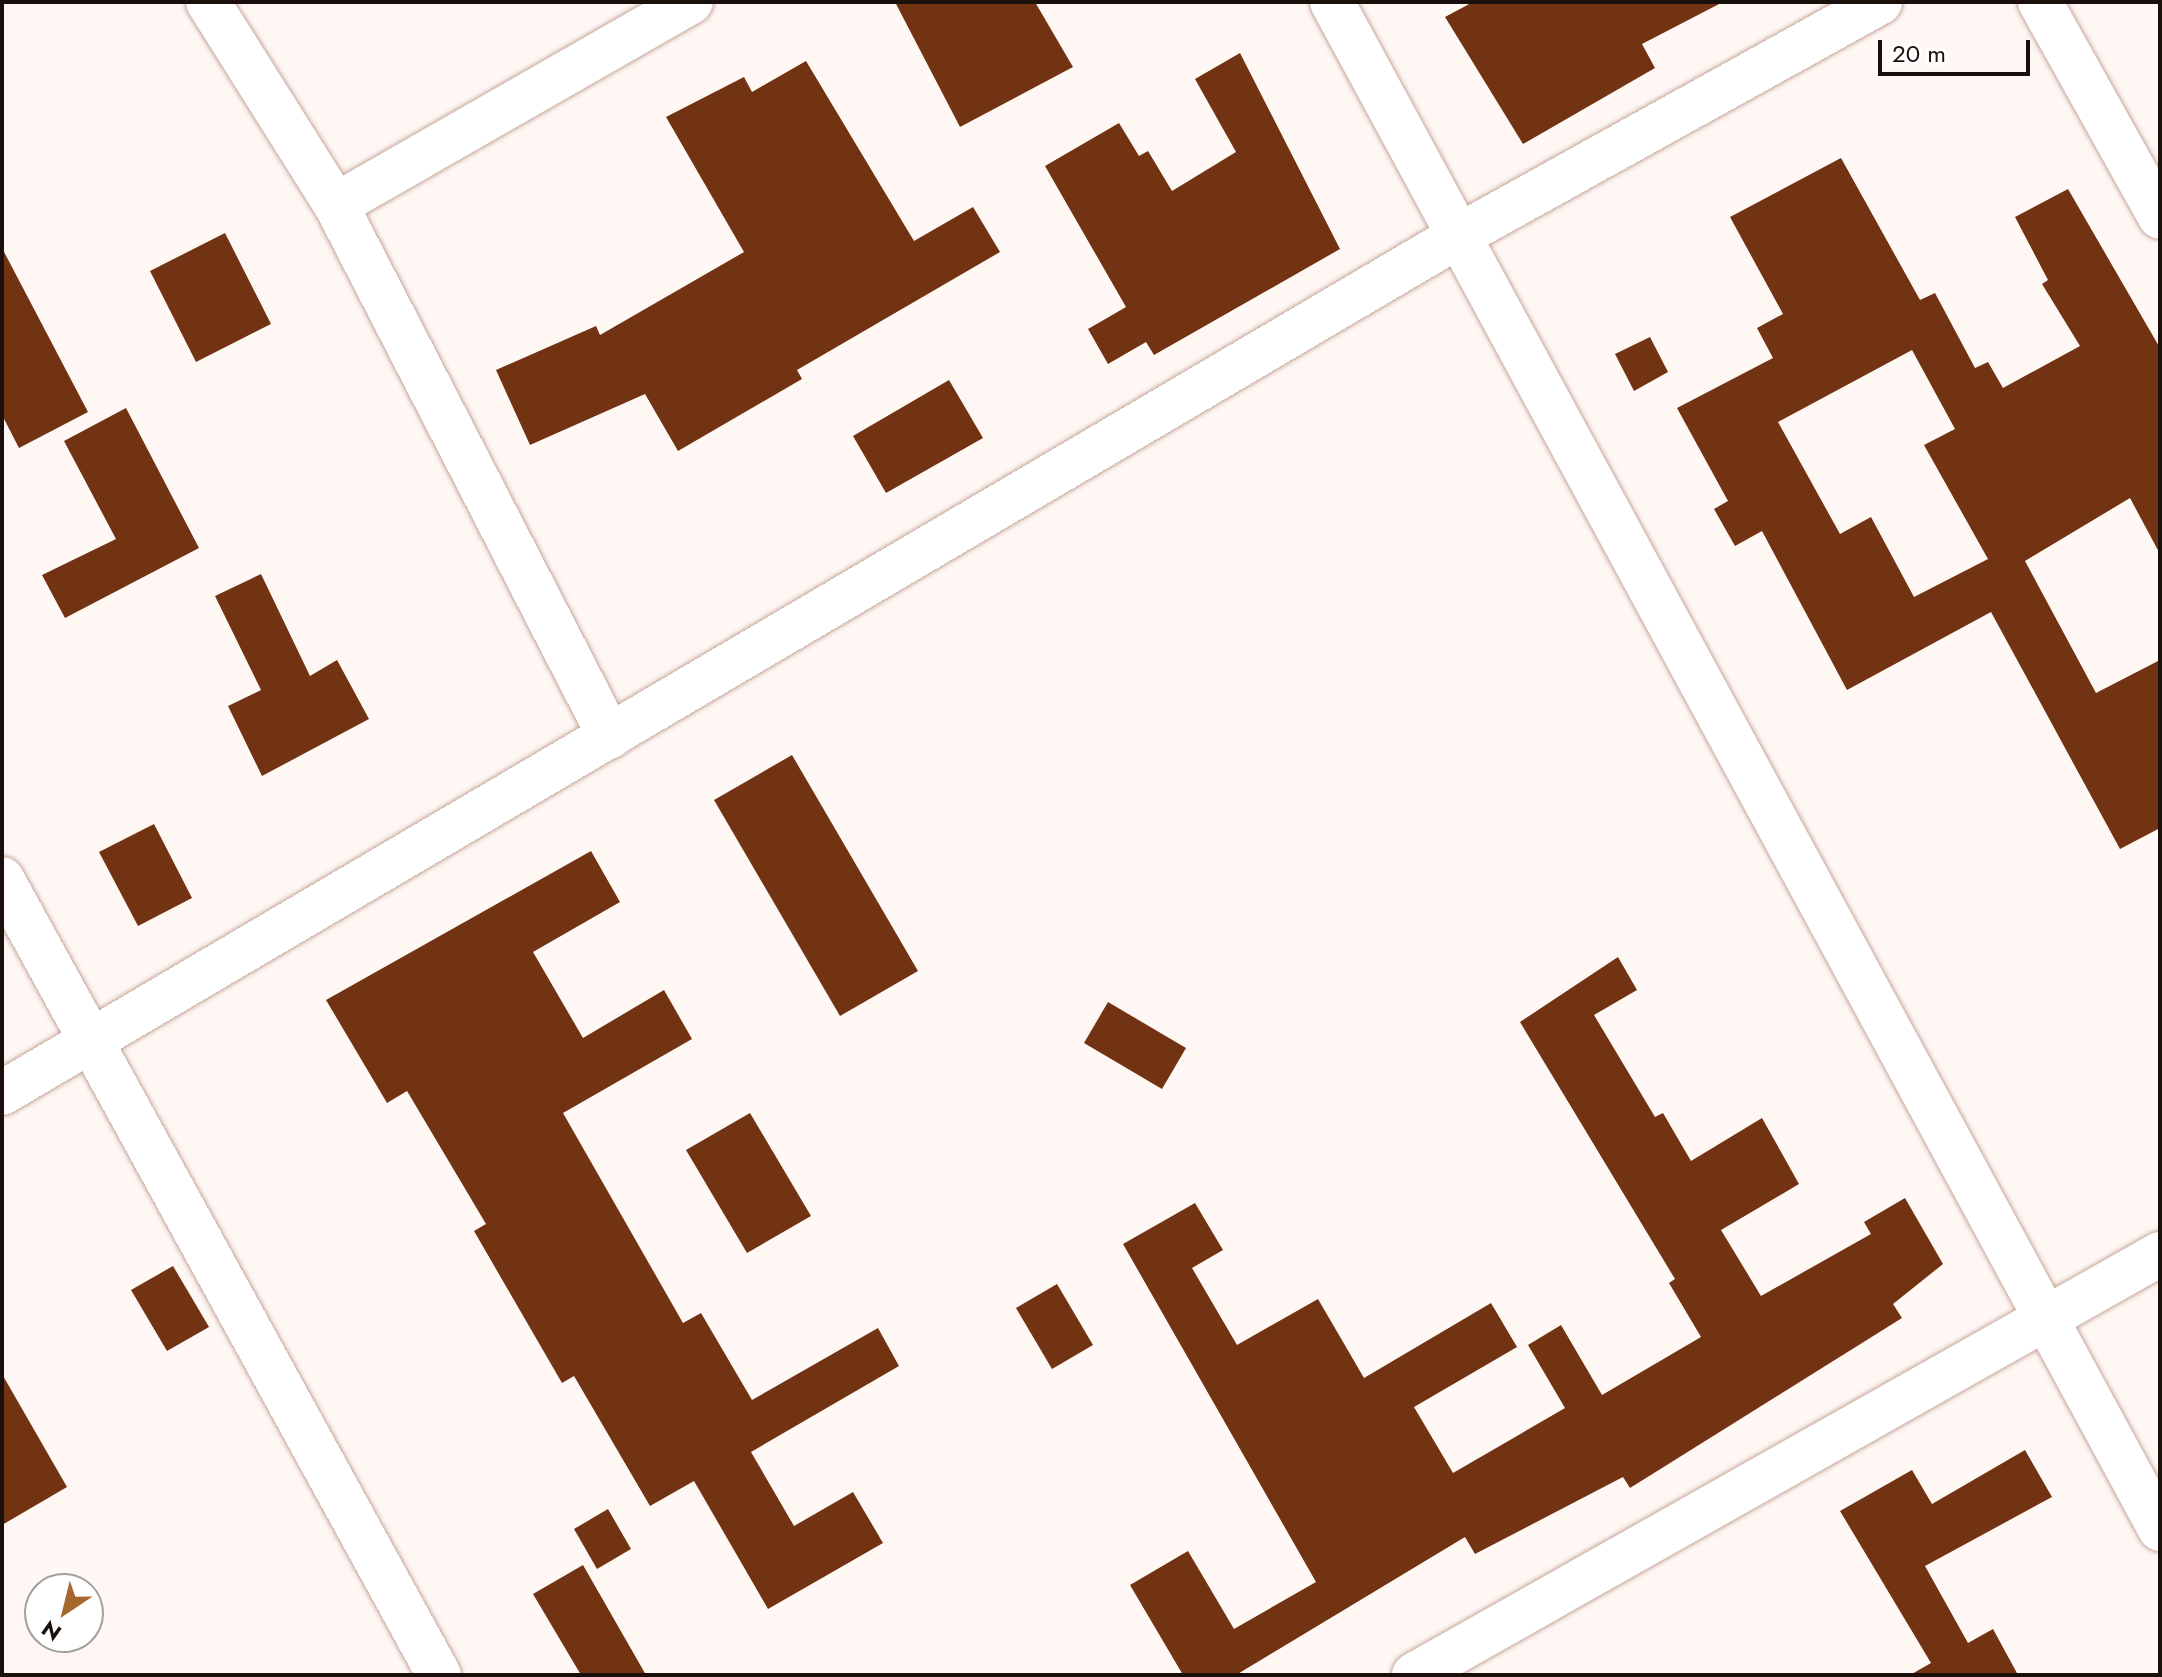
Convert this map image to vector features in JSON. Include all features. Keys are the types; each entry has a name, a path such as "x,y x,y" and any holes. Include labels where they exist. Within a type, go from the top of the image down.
{"street":[{"path":"208,2 336,205 610,737"},
{"path":"336,205 691,2"},
{"path":"1332,2 1462,234 2160,1529"},
{"path":"2,1093 1462,234 1880,2"},
{"path":"2040,2 2160,217"},
{"path":"2,879 439,1675"},
{"path":"1414,1675 2160,1254"}],"building":[{"path":"895,2 1035,2 1073,67 960,127"},
{"path":"1473,2 1723,2 1642,44 1655,68 1523,144 1445,17"},
{"path":"1240,53 1340,249 1154,355 1146,342 1108,364 1088,329 1126,307 1045,166 1119,123 1139,156 1148,151 1172,191 1236,152 1195,79"},
{"path":"806,61 914,241 973,207 1000,252 797,370 802,379 678,451 645,394 530,445 496,370 596,326 600,335 744,252 666,117 744,77 752,92"},
{"path":"1841,158 1920,300 1935,293 1975,368 1988,362 2003,388 2080,346 2042,284 2048,280 2015,217 2068,189 2160,348 2160,554 2130,498 2025,561 2096,693 2160,660 2160,828 2120,849 1991,612 1847,690 1762,531 1735,546 1714,509 1728,501 1677,408 1773,358 1757,328 1783,314 1730,217","holes":["1912,350 1955,429 1924,445 1988,559 1914,597 1871,517 1840,534 1778,422"]},
{"path":"225,233 271,324 196,362 150,271"},
{"path":"2,248 88,412 19,448 2,415"},
{"path":"1650,337 1668,372 1634,391 1615,354"},
{"path":"949,380 983,438 886,493 853,436"},
{"path":"126,408 199,548 65,618 42,575 116,539 64,441"},
{"path":"261,574 310,676 337,660 369,719 262,776 228,706 261,690 215,596"},
{"path":"792,755 918,971 840,1016 714,800"},
{"path":"154,824 192,898 138,926 99,852"},
{"path":"591,851 620,902 533,952 583,1038 664,990 692,1039 563,1113 683,1323 701,1313 752,1400 878,1328 899,1366 751,1452 794,1526 853,1492 883,1543 768,1609 694,1481 650,1506 574,1376 562,1383 474,1231 486,1224 407,1091 387,1103 326,1000"},
{"path":"1618,957 1637,990 1594,1015 1655,1117 1663,1113 1691,1161 1762,1118 1799,1184 1721,1230 1761,1296 1871,1234 1864,1222 1905,1198 1943,1264 1893,1304 1902,1318 1630,1488 1623,1477 1475,1554 1465,1537 1236,1675 1183,1675 1130,1585 1188,1551 1234,1629 1316,1582 1123,1244 1195,1203 1223,1250 1192,1268 1237,1345 1318,1299 1364,1378 1491,1303 1517,1347 1414,1407 1453,1473 1565,1408 1528,1345 1561,1325 1602,1395 1701,1337 1669,1283 1675,1279 1520,1022"},
{"path":"1108,1002 1186,1048 1162,1089 1084,1043"},
{"path":"750,1113 811,1216 747,1253 686,1150"},
{"path":"173,1266 209,1327 167,1351 131,1290"},
{"path":"1057,1284 1093,1345 1052,1369 1016,1308"},
{"path":"2,1374 67,1487 2,1525"},
{"path":"2025,1450 2052,1497 1925,1566 1968,1643 1993,1629 2018,1675 1910,1675 1931,1663 1840,1511 1912,1470 1932,1504"},
{"path":"608,1509 631,1549 597,1569 574,1529"},
{"path":"583,1565 646,1675 581,1675 533,1594"}]}
